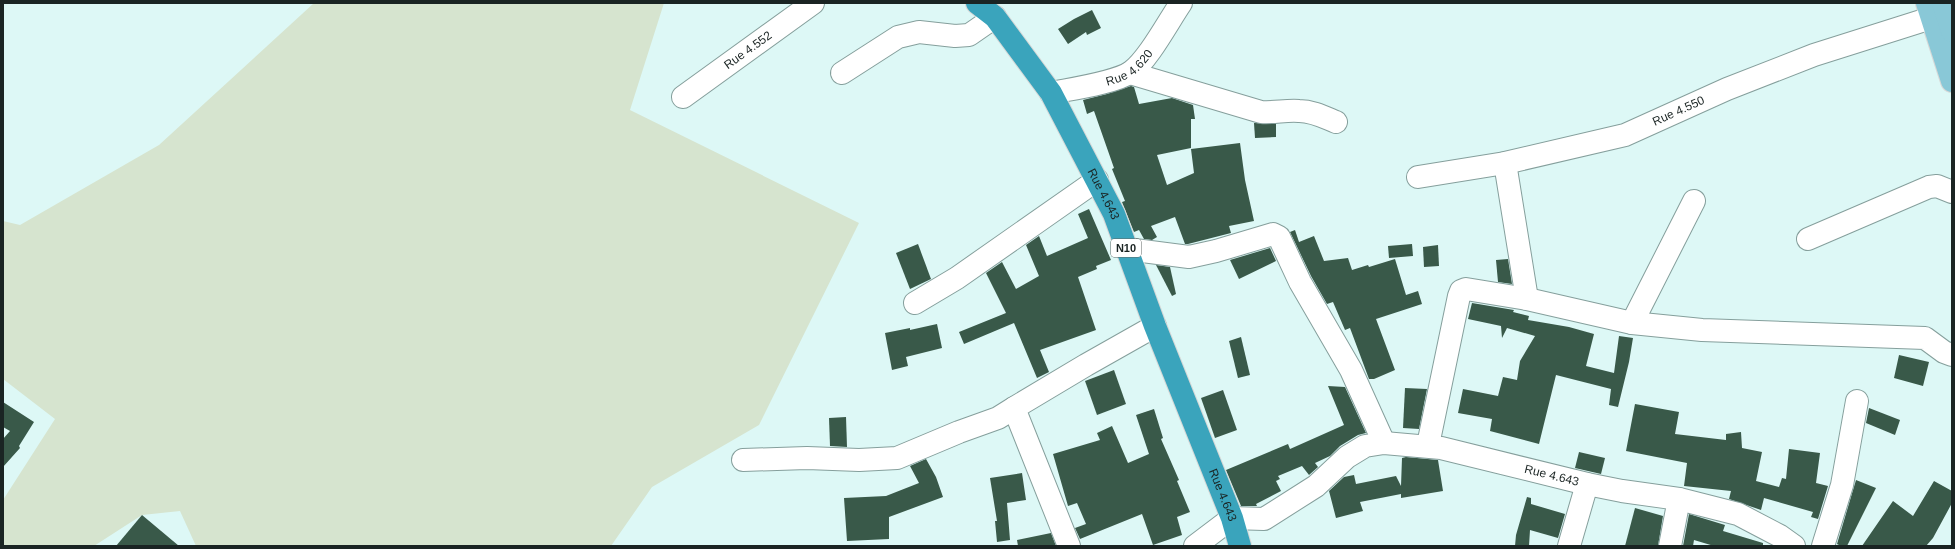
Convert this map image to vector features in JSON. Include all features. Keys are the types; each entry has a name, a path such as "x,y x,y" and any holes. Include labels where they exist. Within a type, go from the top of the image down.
{"highway":[{"name":"Rue 4.643","path":"977,3 995,17 1051,93 1114,214 1155,326 1232,518"},
{"name":"N10","path":"1232,518 1240,546"}],"main road":[{"path":"1934,8 1952,31"},
{"path":"1934,8 1952,81"}],"street":[{"name":"Rue 4.552","path":"683,97 813,3"},
{"name":"Rue 4.620","path":"1051,93 1110,80 1130,73 1141,62 1181,3"},
{"name":"Rue 4.550","path":"1418,177 1505,163 1625,136 1727,89 1934,8"},
{"path":"842,74 898,37 919,32 956,36 968,35 995,17"},
{"path":"1130,73 1261,112 1313,112 1336,122"},
{"path":"1505,163 1527,299"},
{"path":"915,303 957,278 1097,180"},
{"path":"1808,239 1929,187 1938,186 1952,192"},
{"path":"1632,323 1694,201"},
{"path":"1127,249 1189,256 1216,251 1273,234 1279,237 1300,282 1351,370 1384,443"},
{"path":"1428,446 1461,291 1466,289 1527,299 1632,323 1702,330 1925,338 1944,352 1952,355"},
{"path":"743,460 807,458 859,460 897,458 958,432 998,418 1086,365 1155,326"},
{"path":"1824,546 1842,484 1857,401"},
{"path":"1014,408 1069,546"},
{"name":"Rue 4.643","path":"1232,518 1264,519 1316,486 1347,457 1365,446 1384,443 1428,446 1587,484 1679,499 1738,514 1780,536 1794,546"},
{"path":"1570,546 1587,484"},
{"path":"1670,546 1679,499"},
{"path":"1195,546 1232,518"}],"green space":[{"path":"314,3 664,3 630,110 859,223 759,425 652,487 611,546 196,546 180,511 142,515 94,546 3,546 3,500 55,419 3,379 3,221 20,225 159,145"}],"building":[{"path":"1092,10 1101,28 1087,35 1086,32 1068,44 1058,29"},
{"path":"1131,86 1134,87 1139,104 1172,98 1193,105 1195,119 1191,119 1191,148 1157,155 1167,185 1194,173 1191,149 1240,143 1245,180 1254,221 1229,226 1231,233 1188,244 1185,244 1175,217 1151,226 1157,237 1152,240 1144,239 1139,230 1134,232 1122,202 1125,201 1112,169 1114,168 1094,111 1087,114 1083,100"},
{"path":"1254,123 1276,124 1276,137 1255,138"},
{"path":"1089,209 1111,260 1096,266 1097,269 1078,277 1096,330 1040,350 1049,372 1037,378 1014,323 964,344 959,332 1006,313 986,273 1002,262 1016,289 1039,276 1026,245 1039,236 1047,256 1088,238 1078,214"},
{"path":"1295,230 1299,242 1314,236 1324,261 1348,258 1352,270 1368,265 1369,267 1395,259 1406,295 1418,291 1422,304 1376,319 1395,370 1374,379 1369,379 1350,328 1345,330 1333,302 1327,304 1311,276 1290,232"},
{"path":"918,244 931,279 910,289 896,253"},
{"path":"1412,244 1413,256 1389,258 1388,246"},
{"path":"1438,245 1439,266 1424,267 1423,247"},
{"path":"1270,248 1276,261 1239,279 1230,260"},
{"path":"1508,259 1512,284 1498,282 1496,260"},
{"path":"1156,265 1170,267 1176,294 1172,296"},
{"path":"1472,303 1514,310 1513,312 1529,316 1528,320 1569,327 1594,334 1586,366 1614,373 1619,336 1633,338 1618,407 1609,405 1611,389 1556,375 1539,444 1490,431 1492,419 1458,413 1463,389 1498,396 1503,377 1517,380 1520,361 1535,336 1507,328 1502,338 1501,326 1468,319"},
{"path":"937,324 942,348 906,357 908,366 892,370 885,333 910,328 910,330"},
{"path":"1241,337 1250,375 1238,378 1229,341"},
{"path":"1899,355 1929,362 1923,386 1894,378"},
{"path":"1114,370 1126,404 1097,415 1085,381"},
{"path":"1328,386 1345,387 1366,433 1358,435 1340,446 1330,456 1315,463 1318,467 1309,475 1302,466 1278,476 1280,479 1276,481 1281,491 1256,504 1257,506 1241,506 1226,470 1288,444 1290,449 1344,425"},
{"path":"1405,388 1427,389 1419,429 1403,428"},
{"path":"1223,390 1237,430 1215,438 1201,398"},
{"path":"3,402 34,422 19,446 20,448 3,467 3,439 10,431 3,427"},
{"path":"1635,404 1679,412 1675,434 1726,440 1726,434 1741,432 1742,448 1762,452 1756,481 1779,487 1782,478 1786,479 1789,449 1820,453 1816,483 1828,486 1818,519 1811,517 1813,512 1764,498 1761,510 1729,499 1731,491 1684,486 1687,463 1626,451"},
{"path":"1869,408 1900,420 1895,435 1866,423"},
{"path":"1154,409 1163,438 1161,439 1179,480 1177,481 1190,512 1177,517 1182,535 1153,545 1142,514 1080,539 1075,528 1086,524 1077,503 1068,506 1053,454 1100,440 1097,433 1112,426 1128,463 1149,454 1136,415"},
{"path":"846,417 847,447 830,446 829,418"},
{"path":"1579,452 1605,458 1601,474 1575,468"},
{"path":"1406,457 1438,460 1443,491 1401,498 1401,494 1360,502 1363,511 1336,518 1329,491 1344,477 1354,475 1356,484 1396,476 1401,486 1402,458"},
{"path":"926,459 936,477 943,497 889,517 889,539 847,541 844,498 886,496 919,483 910,466"},
{"path":"1022,473 1026,500 1007,503 1010,540 997,542 995,521 997,521 990,478"},
{"path":"1856,480 1876,488 1847,546 1841,546 1837,544"},
{"path":"1934,481 1952,491 1952,503 1933,538 1926,546 1862,546 1893,501 1913,516"},
{"path":"1527,497 1531,498 1531,504 1565,514 1558,538 1530,530 1529,546 1515,546 1516,535"},
{"path":"1635,508 1663,516 1658,546 1625,546"},
{"path":"1689,514 1725,525 1723,531 1763,543 1763,546 1714,546 1694,540 1693,546 1683,546"},
{"path":"142,515 179,546 116,546"},
{"path":"1051,533 1056,546 1018,546 1017,540"}]}
